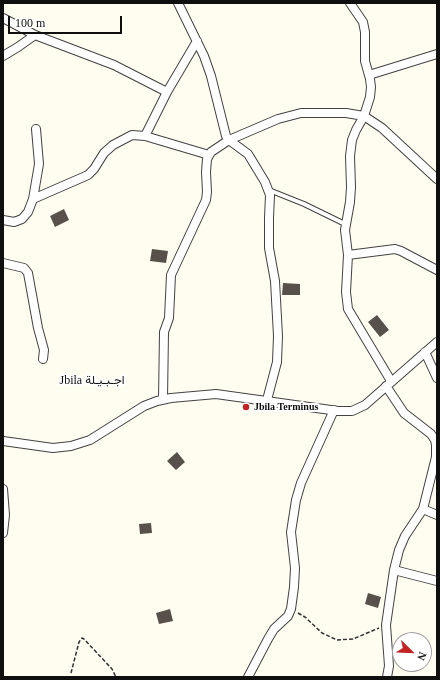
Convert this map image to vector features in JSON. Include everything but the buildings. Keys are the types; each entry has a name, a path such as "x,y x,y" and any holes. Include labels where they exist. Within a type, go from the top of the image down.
{"street":[{"path":"178,3 197,41 211,76 226,136 248,154 270,195 269,248 276,281 278,336 277,362 267,400"},
{"path":"350,3 363,22 365,32 365,61 372,87 364,116 352,140 350,156 350,202 345,224 348,255 346,292 348,309 404,413 436,439 436,457 423,509 405,536 399,550 394,570 386,625 389,666 387,677"},
{"path":"3,18 35,35 114,64 167,92"},
{"path":"3,56 35,35"},
{"path":"145,136 167,92 197,41"},
{"path":"369,75 437,54"},
{"path":"163,399 164,332 169,318 172,275 206,200 208,192 206,172 207,159 211,152 229,140 278,119 301,113 346,113 364,116 382,128 437,179"},
{"path":"3,220 14,222 22,218 28,212 33,199 39,164 36,129"},
{"path":"33,199 88,175 94,169 104,153 113,145 132,135 145,136 209,155"},
{"path":"348,255 395,249 437,270"},
{"path":"3,263 24,268 28,273 38,328 44,350 43,359"},
{"path":"3,441 53,448 71,446 90,440 144,406 163,399 216,394 334,410 352,411 365,405 437,342"},
{"path":"425,352 437,378"},
{"path":"248,677 274,629 288,616 291,609 295,568 291,532 296,500 304,476 334,410"},
{"path":"3,488 5,514 3,533"},
{"path":"423,509 437,515"},
{"path":"394,570 437,581"}],"lane":[{"path":"268,189 304,204 345,224"}],"path":[{"path":"291,609 305,617 322,633 337,640 354,639 386,625"},
{"path":"71,673 79,642 82,638 112,669 116,677"}],"place":[{"name":"Jbila Terminus","path":"246,407"}],"district":[{"name":"Jbila اجـبـيـلة","path":"92,381"}]}
